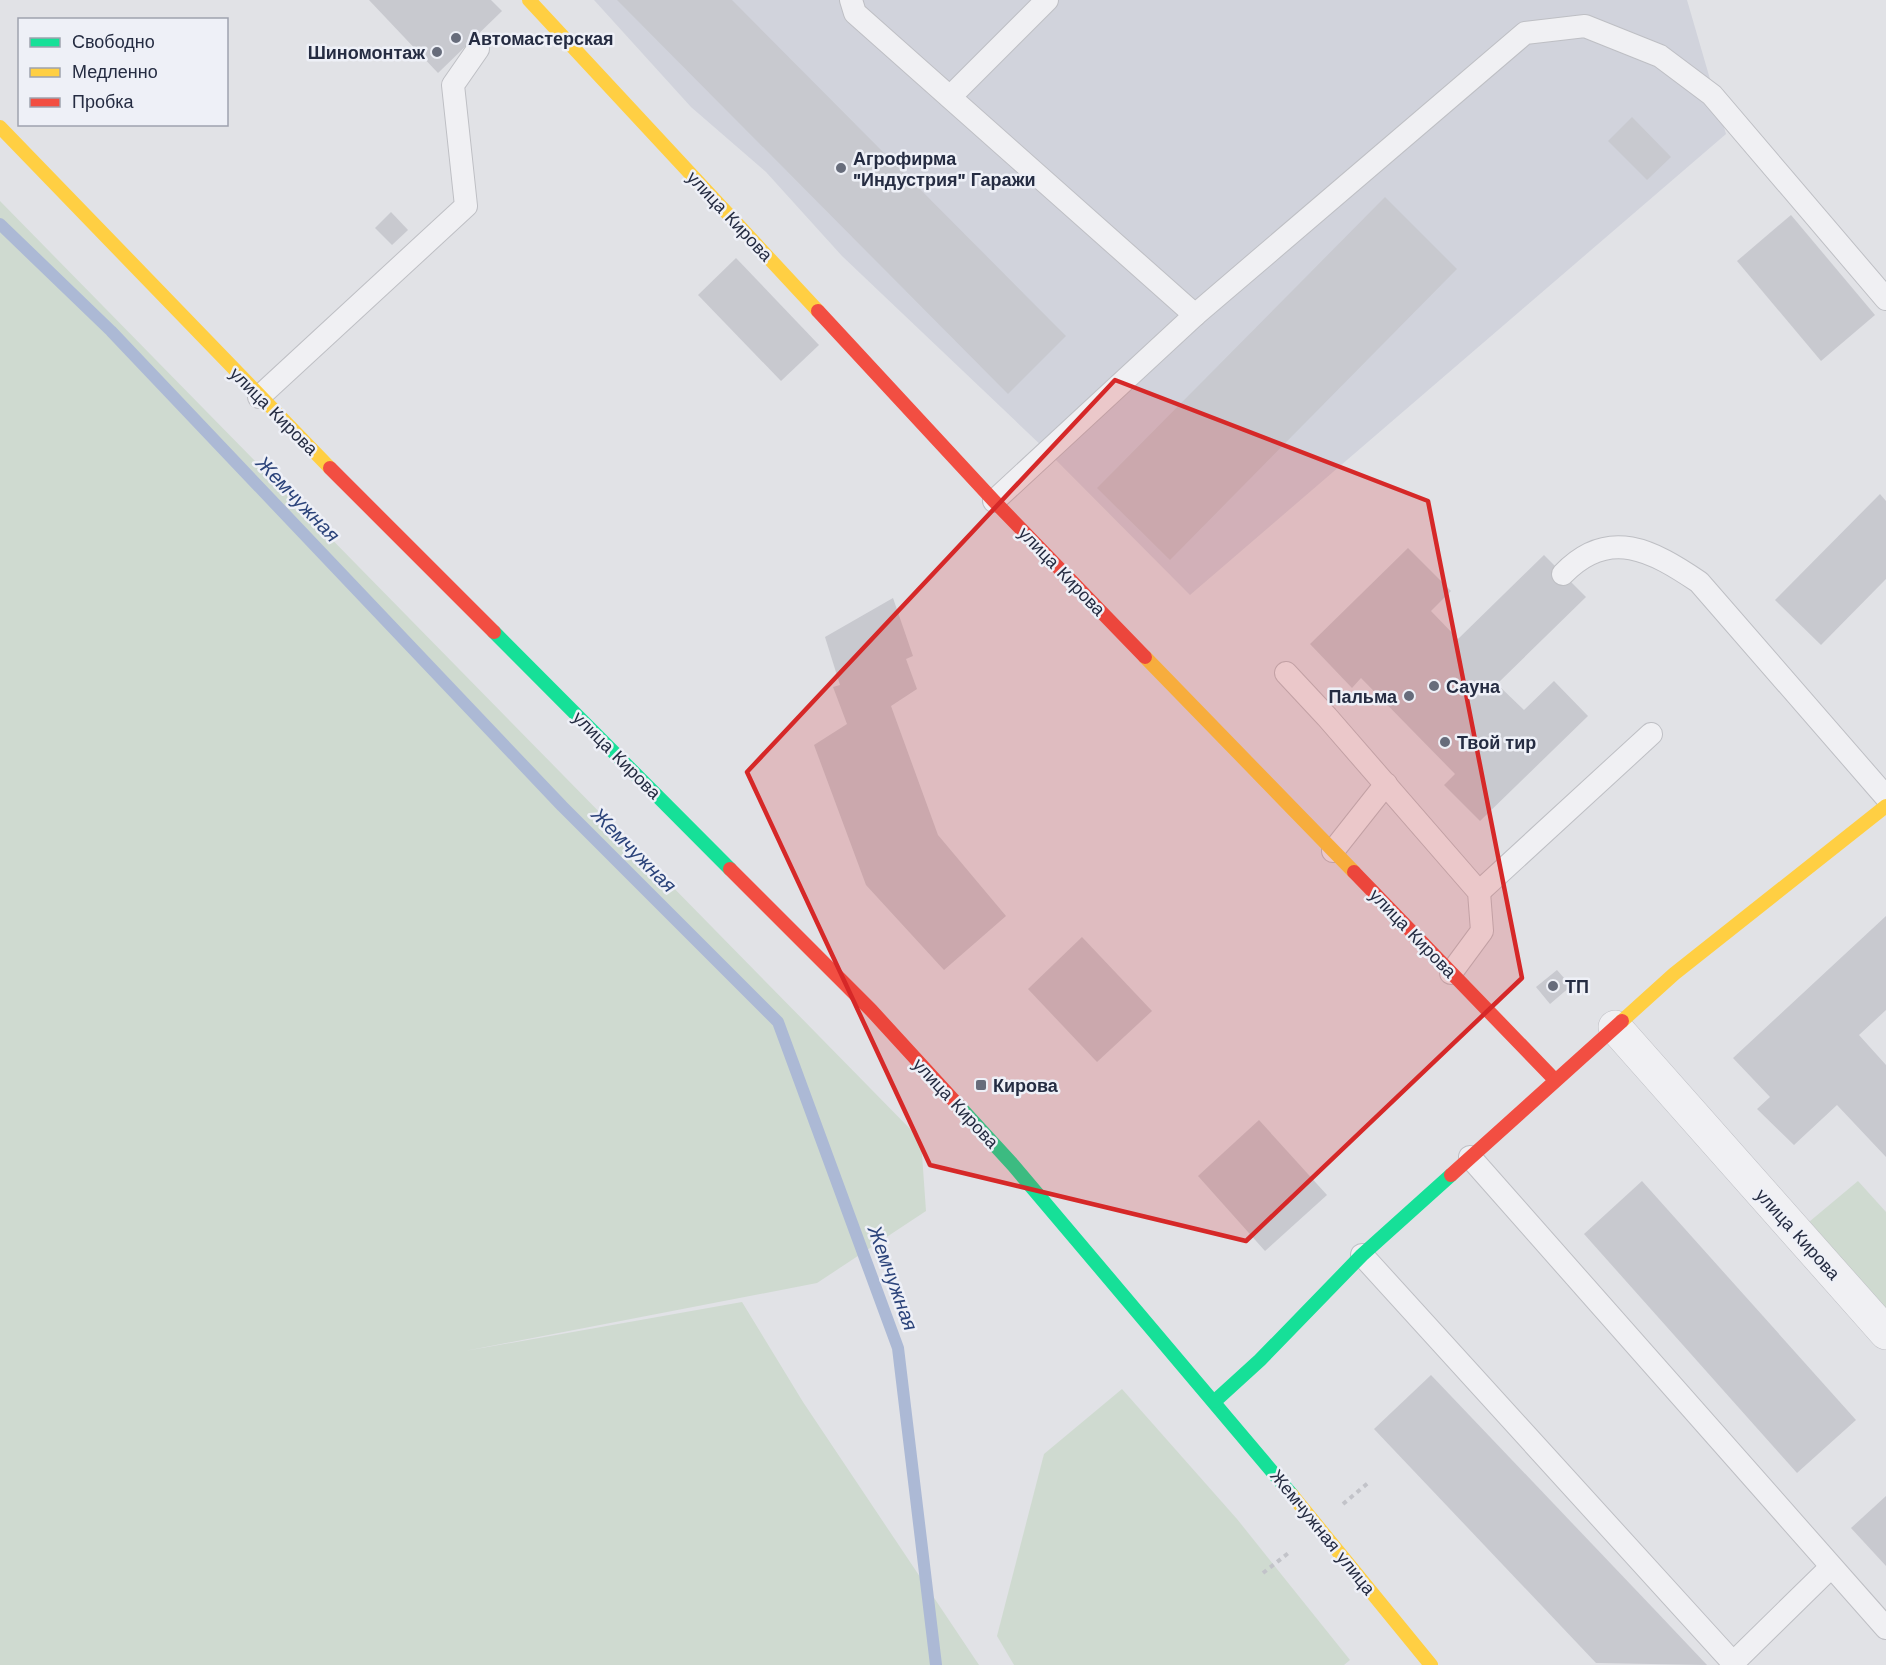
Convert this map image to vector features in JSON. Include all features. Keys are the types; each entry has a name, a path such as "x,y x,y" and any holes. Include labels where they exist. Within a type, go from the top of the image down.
{"street":[{"name":"улица Кирова","path":"529,0 994,501 1555,1080"},
{"name":"улица Кирова","path":"0,127 259,397 871,1010 1013,1165 1215,1401"},
{"path":"1215,1401 1260,1360 1362,1255 1674,974 1886,806"},
{"name":"улица Кирова","path":"1615,1027 1886,1333"},
{"name":"Жемчужная улица","path":"1215,1401 1431,1665"}],"lane":[{"path":"851,0 855,13 1195,315"},
{"path":"950,98 1047,0"},
{"path":"994,501 1195,315 1525,33 1585,26 1660,56 1712,95 1886,299"},
{"path":"259,397 466,206 453,85 478,50"},
{"path":"1563,574 1576,560 1594,550 1629,546 1663,558 1699,582 1886,796"},
{"path":"1286,673 1479,892 1482,931 1450,973"},
{"path":"1479,892 1651,734"},
{"path":"1333,851 1386,784"},
{"path":"1470,1157 1886,1628"},
{"path":"1362,1255 1734,1664 1831,1567"}],"highlighted area":[{"path":"1115,380 1428,501 1522,978 1246,1241 930,1165 747,772"}],"shaded area":[{"path":"594,0 1687,0 1726,134 1190,595 1046,450 842,256 766,172 691,107"},
{"path":"0,201 921,1140 926,1211 817,1283 465,1351 742,1302 803,1402 979,1665 0,1665"},
{"path":"1858,1181 1886,1212 1886,1318 1803,1227"},
{"path":"1122,1389 1237,1519 1350,1660 1344,1665 1014,1665 997,1636 1044,1454"}],"building":[{"path":"369,0 491,0 502,11 438,73"},
{"name":"Агрофирма \"Индустрия\" Гаражи","path":"617,0 732,0 1066,336 1008,394"},
{"path":"1632,117 1671,157 1647,180 1608,141"},
{"path":"1385,197 1457,269 1170,560 1097,488"},
{"path":"391,212 408,230 392,245 375,228"},
{"path":"1791,215 1875,315 1821,361 1737,261"},
{"path":"736,258 819,345 781,381 698,295"},
{"path":"1880,494 1886,501 1886,579 1821,645 1775,600"},
{"name":"Сауна","path":"1408,548 1451,591 1431,611 1458,639 1544,555 1586,597 1497,684 1524,710 1554,681 1588,716 1480,821 1444,785 1455,774 1361,678 1352,688 1310,644"},
{"path":"893,598 913,656 906,659 917,689 891,706 938,835 1006,916 944,970 866,885 814,745 847,724 833,687 840,685 825,637"},
{"path":"1886,916 1886,1010 1859,1035 1886,1065 1886,1157 1837,1105 1794,1145 1757,1109 1770,1097 1733,1058"},
{"path":"1082,937 1152,1011 1097,1062 1028,989"},
{"name":"ТП","path":"1557,970 1571,986 1550,1004 1536,987"},
{"path":"1259,1120 1327,1195 1265,1251 1198,1176"},
{"path":"1642,1181 1856,1420 1797,1473 1584,1234"},
{"path":"1431,1375 1707,1665 1596,1663 1374,1429"},
{"path":"1886,1496 1886,1566 1851,1528"}],"waterway":[{"name":"Жемчужная","path":"0,224 111,331 562,806 778,1022 898,1348 936,1665"}],"traffic: fast":[{"path":"494,632 730,869"},
{"path":"958,1105 1013,1165 1292,1495"},
{"path":"1215,1401 1260,1360 1362,1255 1451,1175"}],"traffic: slow":[{"path":"529,0 818,311"},
{"path":"0,127 330,468"},
{"path":"1145,657 1354,872"},
{"path":"1622,1021 1674,974 1886,806"},
{"path":"1292,1495 1431,1665"}],"traffic: jam":[{"path":"818,311 994,501 1145,657"},
{"path":"330,468 494,632"},
{"path":"730,869 871,1010 958,1105"},
{"path":"1354,872 1555,1080"},
{"path":"1451,1175 1622,1021"}],"place":[{"name":"Автомастерская","path":"456,38"},
{"name":"Шиномонтаж","path":"437,52"},
{"name":"Агрофирма \"Индустрия\" Гаражи","path":"841,168"},
{"name":"Сауна","path":"1434,686"},
{"name":"Пальма","path":"1409,696"},
{"name":"Твой тир","path":"1445,742"},
{"name":"ТП","path":"1553,986"},
{"name":"Кирова","path":"981,1085"}]}
